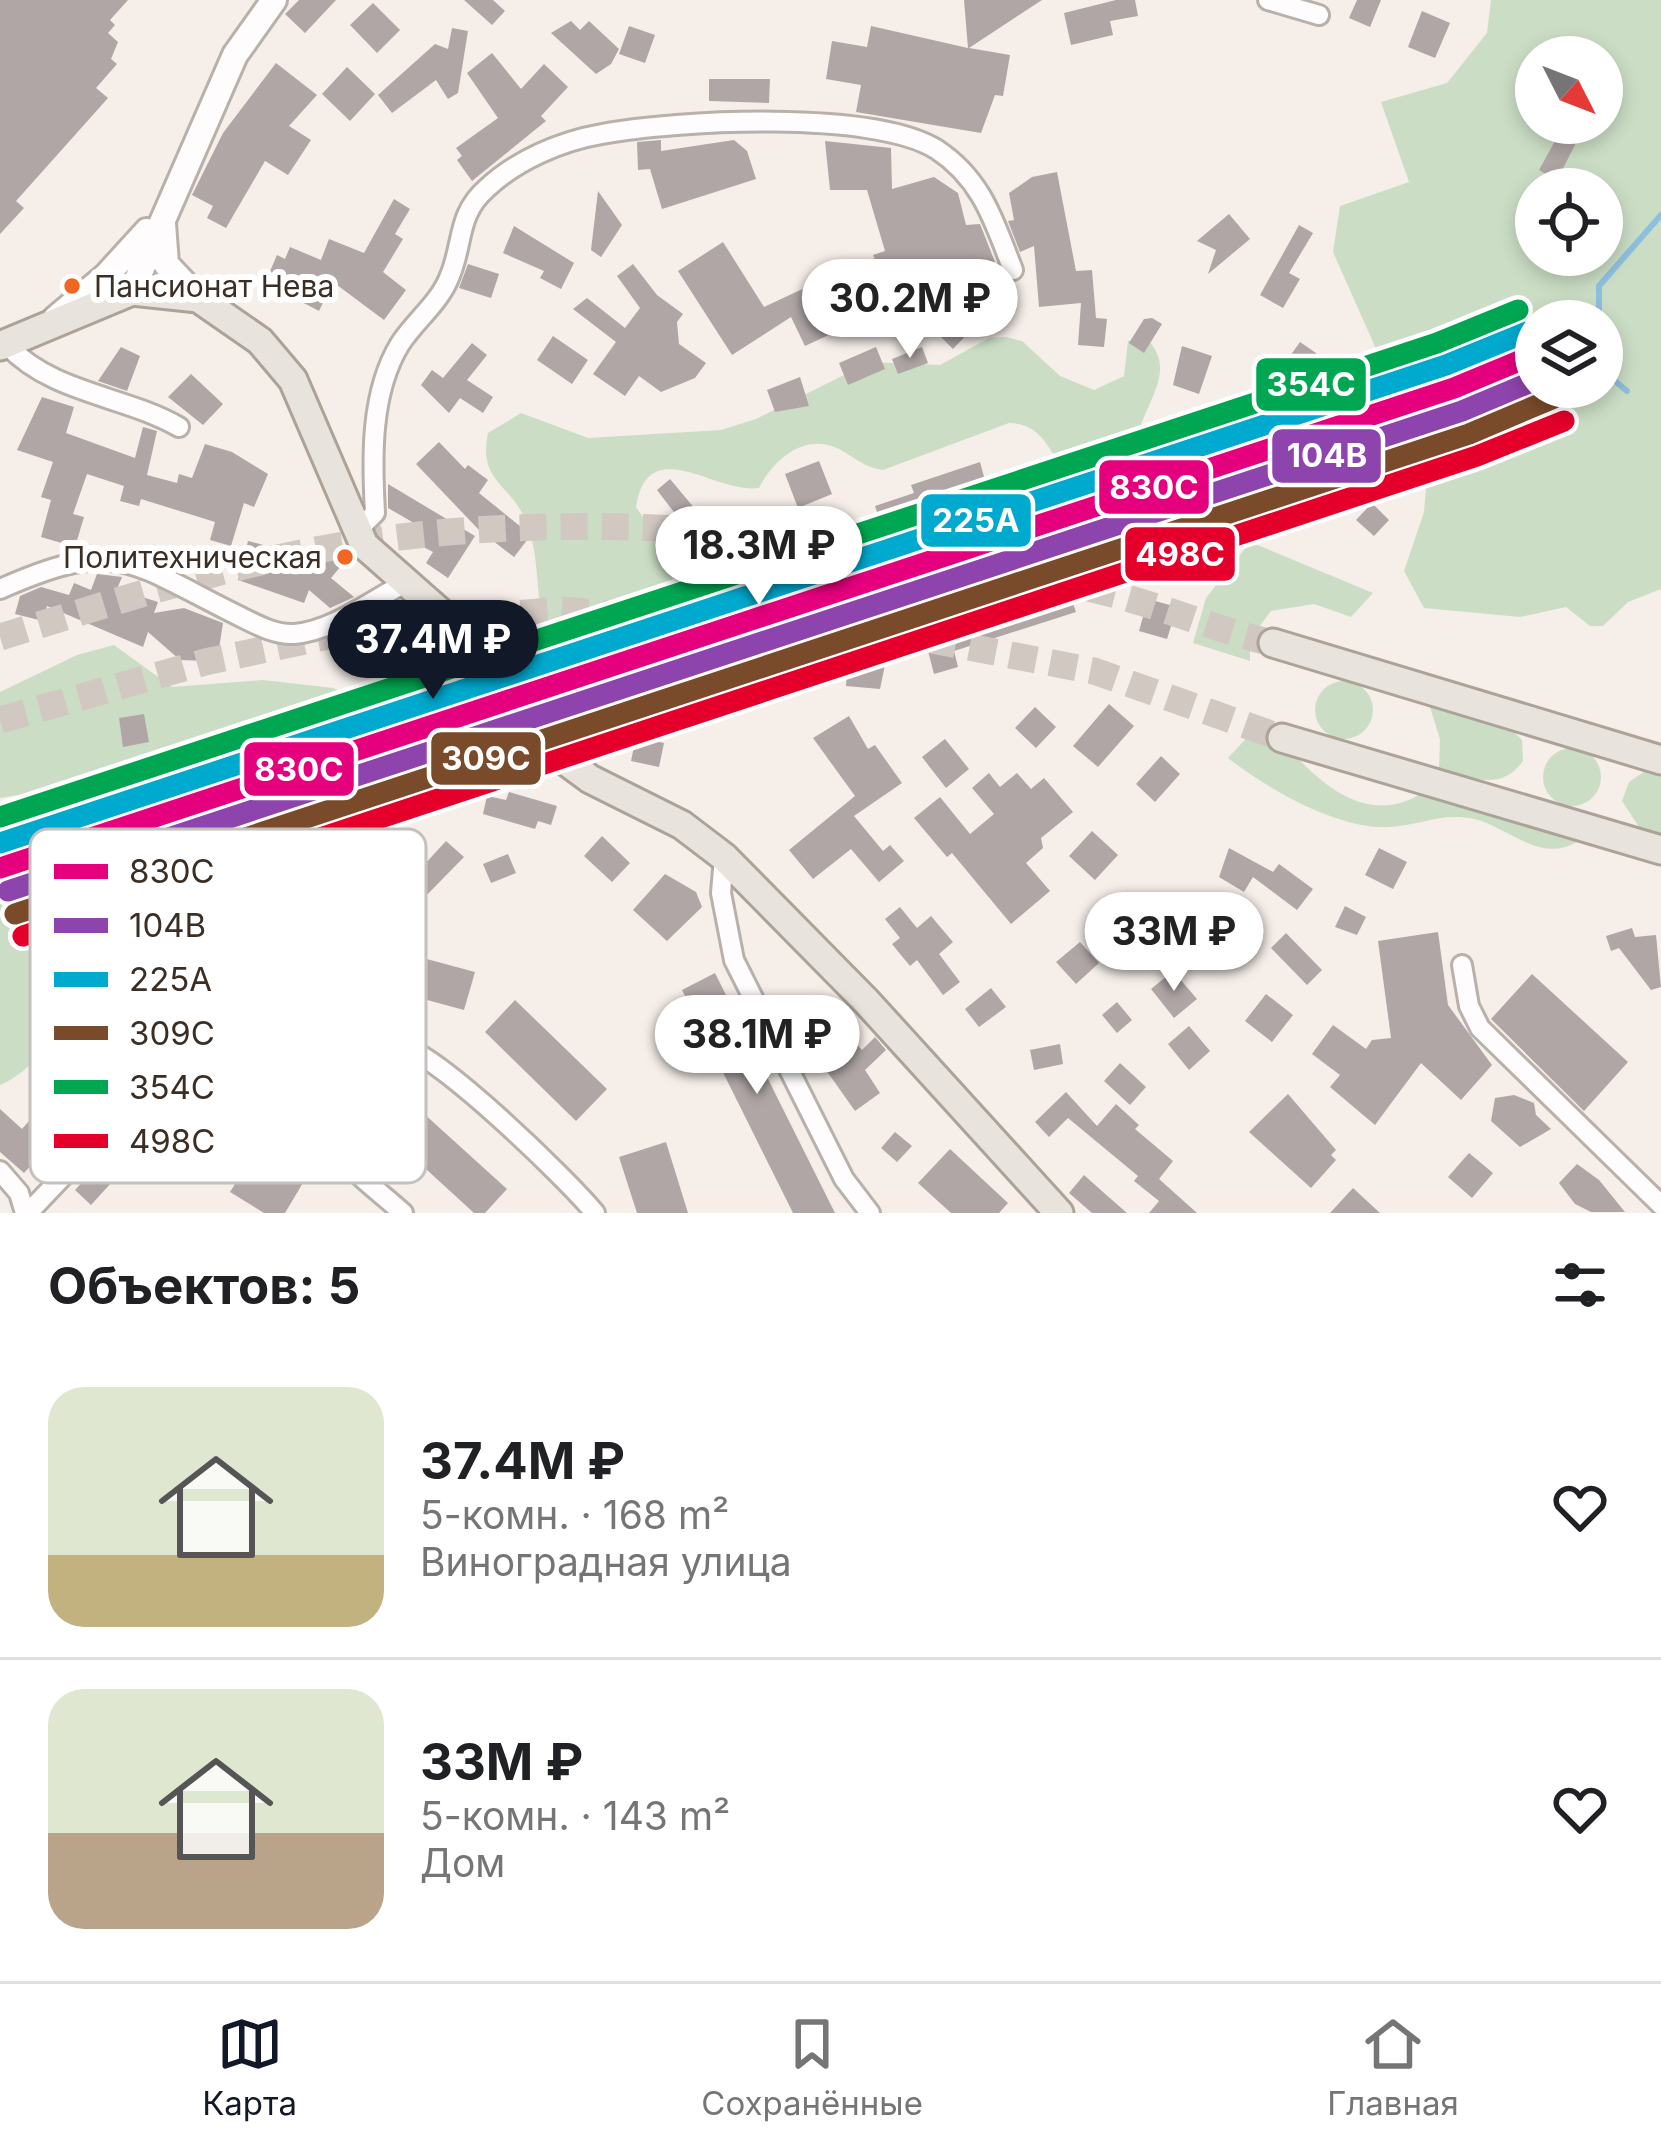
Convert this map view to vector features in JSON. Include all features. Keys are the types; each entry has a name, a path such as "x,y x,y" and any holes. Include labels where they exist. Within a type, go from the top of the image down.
{"main road":[{"path":"3,345 132,291 198,298 260,341 293,380 356,532 404,584 466,635 524,722 570,766 668,816 724,857 867,1001 1060,1213"},
{"path":"1273,643 1661,760"},
{"path":"1282,737 1661,850"}],"street":[{"path":"132,291 235,56 274,0"},
{"path":"1268,0 1319,15"},
{"path":"356,532 376,514 374,434 387,374 406,334 448,282 464,216 490,184 561,145 632,130 773,122 904,136 942,153 974,181 1012,270"},
{"path":"166,205 162,246 166,264 198,298"},
{"path":"46,326 123,260 166,205"},
{"path":"3,345 24,363 84,393 179,428"},
{"path":"0,589 30,576 112,556 266,629 296,634 324,627 404,584"},
{"path":"92,829 132,822 141,829"},
{"path":"0,858 30,849"},
{"path":"724,857 721,893 734,960 844,1179 870,1213"},
{"path":"1462,965 1469,1006 1480,1028 1661,1205"},
{"path":"426,1060 595,1213"},
{"path":"0,1172 19,1193 26,1213 55,1183"},
{"path":"370,1183 403,1213"}],"green space":[{"path":"1491,0 1661,0 1661,589 1628,602 1603,626 1590,626 1566,607 1520,617 1424,608 1404,571 1424,512 1427,477 1414,434 1333,252 1340,206 1409,182 1381,102 1447,83 1487,33"},
{"path":"1144,336 1154,348 1160,371 1139,431 1130,477 1084,484 1070,480 1039,435 1009,423 883,470 826,445 803,446 782,458 759,488 686,471 654,473 643,485 636,507 666,551 674,585 629,630 621,656 626,670 639,683 680,684 693,693 698,702 689,717 673,725 609,699 559,655 541,611 526,521 487,462 488,433 521,413 588,438 721,430 756,419 870,362 940,365 989,338 1022,341 1060,376 1094,390 1124,376 1128,341"},
{"path":"1250,542 1373,593 1351,617 1314,604 1271,611 1250,639 1250,661 1193,643 1206,598"},
{"path":"114,645 172,687 263,680 333,688 348,695 373,723 403,790 398,829 229,829 231,818 212,784 166,756 132,765 103,810 87,818 36,792 0,798 0,692 77,655"},
{"path":"1344,681 1364,690 1373,710 1364,730 1344,739 1324,730 1315,710 1324,690"},
{"path":"1429,704 1505,723 1522,740 1523,761 1495,780 1439,768 1440,739"},
{"path":"1265,718 1313,773 1353,800 1398,803 1422,793 1578,841 1551,849 1538,847 1463,817 1390,827 1326,815 1228,758"},
{"path":"1572,748 1592,757 1601,777 1592,797 1572,806 1552,797 1543,777 1552,757"},
{"path":"1648,769 1661,774 1661,834 1639,827 1622,801 1629,782"},
{"path":"0,858 30,870 30,1064 0,1085"}],"building":[{"path":"0,0 128,0 110,20 115,25 108,33 118,42 111,59 117,64 96,88 108,98 16,201 24,208 0,234"},
{"path":"299,0 336,0 305,33 285,14"},
{"path":"464,0 493,0 505,11 492,25"},
{"path":"964,0 1042,0 969,48 1010,55 1003,96 995,95 981,133 856,112 861,85 826,79 832,41 867,47 871,26 968,48"},
{"path":"1135,0 1138,16 1110,21 1113,35 1071,45 1064,13"},
{"path":"1357,0 1381,0 1370,27 1349,18"},
{"path":"373,3 400,30 377,53 350,25"},
{"path":"1422,11 1450,23 1435,58 1408,47"},
{"path":"571,21 580,30 589,21 619,49 611,64 596,74 551,33"},
{"path":"629,26 655,35 645,63 619,54"},
{"path":"452,28 468,31 458,93 448,99 436,80 392,113 378,95 435,44 448,49"},
{"path":"492,53 521,89 544,64 568,87 541,116 546,121 472,181 457,160 462,156 456,148 498,118 467,73"},
{"path":"276,63 317,95 289,126 311,140 288,175 265,161 226,228 207,218 213,206 192,195 223,133"},
{"path":"347,67 375,94 350,121 322,94"},
{"path":"709,79 770,79 769,103 709,101"},
{"path":"661,140 661,151 734,140 747,151 756,179 662,209 650,169 638,170 637,142"},
{"path":"825,141 891,148 892,189 934,177 958,193 966,225 980,224 995,262 901,298 884,281 873,255 885,251 867,190 830,190"},
{"path":"1553,144 1575,144 1563,168 1540,168"},
{"path":"1057,172 1076,271 1092,270 1096,318 1107,319 1104,347 1078,345 1081,303 1039,307 1034,246 1020,252 1008,221 1014,220 1009,193 1032,177"},
{"path":"598,191 622,225 601,257 591,250"},
{"path":"394,199 410,209 395,234 403,239 383,272 406,290 384,320 333,282 319,311 298,300 303,291 268,276 277,255 285,259 290,247 321,260 329,239 364,253"},
{"path":"1229,214 1250,239 1208,274 1216,250 1197,241"},
{"path":"1299,225 1313,233 1289,273 1300,279 1283,308 1260,295"},
{"path":"514,226 574,263 561,289 540,278 544,271 503,253"},
{"path":"723,242 764,307 843,270 865,318 805,346 791,317 732,355 678,271"},
{"path":"468,264 499,274 491,298 459,288"},
{"path":"633,264 657,295 683,314 677,322 679,344 706,363 695,378 661,392 639,376 625,396 593,374 616,342 573,309 587,298 625,328 640,308 617,276"},
{"path":"981,284 998,302 953,349 937,333"},
{"path":"1144,319 1162,324 1144,353 1129,343"},
{"path":"553,336 588,360 572,384 537,360"},
{"path":"1300,342 1316,353 1323,377 1278,389 1273,371 1292,366 1290,356"},
{"path":"472,343 487,355 467,380 493,397 483,413 460,398 449,413 421,385 432,370 443,378"},
{"path":"1182,346 1212,356 1199,394 1173,385"},
{"path":"121,347 140,356 127,391 98,381"},
{"path":"876,347 885,369 848,385 839,363"},
{"path":"922,347 928,363 898,374 892,359"},
{"path":"191,374 223,404 203,425 168,397"},
{"path":"800,377 809,406 775,412 767,390"},
{"path":"1351,389 1368,409 1353,422 1336,402"},
{"path":"42,397 74,407 66,433 135,458 143,427 157,431 147,475 177,483 179,474 192,478 205,444 232,452 268,474 254,507 244,503 231,546 210,540 215,522 141,499 139,506 120,501 124,486 87,474 73,514 84,517 75,547 41,537 51,500 41,497 53,462 17,450"},
{"path":"1213,406 1229,454 1195,465 1180,417"},
{"path":"439,442 465,469 468,465 488,480 479,493 531,535 514,557 479,530 416,464"},
{"path":"1317,451 1330,476 1297,492 1285,468"},
{"path":"1367,458 1377,462 1381,472 1377,482 1367,486 1357,482 1353,472 1357,462"},
{"path":"819,461 832,494 798,508 785,474"},
{"path":"980,462 989,495 965,498 884,533 875,506 914,493 911,485"},
{"path":"670,479 718,539 700,546 657,490"},
{"path":"388,484 475,536 448,578 426,563 433,552 406,538 414,523 388,508"},
{"path":"1142,489 1156,511 1122,526 1113,498"},
{"path":"1372,503 1389,520 1374,536 1356,520"},
{"path":"1084,520 1095,550 1059,563 1076,612 954,651 958,667 934,674 923,632 917,634 905,607 927,598 930,605 964,595 965,601 982,596 985,605 1029,589 1008,536 1026,529 1030,540"},
{"path":"869,534 876,556 819,573 814,553"},
{"path":"790,538 796,567 766,572 794,636 759,654 771,665 750,691 730,675 760,640 743,608 731,613 718,577 777,552 775,541"},
{"path":"248,541 275,548 273,556 308,568 323,551 341,566 331,578 354,597 330,608 309,590 304,603 238,580"},
{"path":"97,574 122,577 117,589 158,602 154,613 184,608 223,623 218,655 209,654 207,661 180,660 148,632 143,647 47,606 43,621 15,614 20,596 41,587 69,595 74,583 91,590"},
{"path":"1148,599 1177,607 1167,639 1139,631"},
{"path":"387,618 402,647 382,657 367,628"},
{"path":"655,628 677,641 661,669 639,656"},
{"path":"858,634 874,640 874,655 885,665 880,689 846,686 847,673 837,656 842,643"},
{"path":"438,667 476,733 455,743 436,703 403,719 389,691"},
{"path":"1109,704 1134,726 1098,767 1073,746"},
{"path":"1035,707 1056,727 1036,748 1015,728"},
{"path":"144,714 149,742 123,747 119,718"},
{"path":"849,716 868,749 875,745 902,783 854,816 883,851 890,845 904,861 879,882 851,849 813,879 789,850 855,796 813,738"},
{"path":"636,737 664,743 659,767 631,761"},
{"path":"945,739 969,769 946,788 922,757"},
{"path":"444,749 464,779 443,797 419,770"},
{"path":"1161,756 1180,774 1155,802 1136,784"},
{"path":"158,773 160,791 132,793 131,775"},
{"path":"989,773 1000,787 1017,773 1031,789 1044,778 1073,812 1041,838 1043,848 1026,863 1050,891 1011,924 952,853 947,857 914,818 940,797 970,834 994,814 972,788"},
{"path":"509,792 557,806 551,825 538,821 535,829 483,814 487,796 506,800"},
{"path":"207,801 221,815 204,829 160,829 156,824 172,812 180,824"},
{"path":"49,811 54,827 30,829 27,835 22,820"},
{"path":"1092,831 1118,855 1095,880 1069,856"},
{"path":"602,836 630,863 612,882 584,856"},
{"path":"446,841 464,857 426,896 426,863"},
{"path":"1229,848 1273,872 1279,864 1313,889 1297,910 1253,877 1244,892 1219,877"},
{"path":"1379,848 1407,862 1393,889 1365,875"},
{"path":"508,854 516,873 491,883 483,864"},
{"path":"665,874 696,892 702,907 667,941 633,910"},
{"path":"1345,906 1366,917 1357,935 1335,927"},
{"path":"900,907 917,928 931,916 953,942 939,954 960,982 943,995 917,960 910,966 892,944 900,938 885,919"},
{"path":"1155,913 1171,928 1149,952 1133,937"},
{"path":"1632,928 1635,937 1656,935 1661,987 1651,990 1619,948 1611,951 1606,936"},
{"path":"1438,932 1448,1005 1492,1065 1461,1100 1421,1063 1375,1125 1330,1087 1340,1075 1312,1054 1333,1025 1366,1049 1372,1040 1391,1038 1378,941"},
{"path":"1286,933 1322,970 1307,985 1271,948"},
{"path":"1080,942 1099,963 1076,984 1056,962"},
{"path":"426,959 475,972 464,1010 426,1000"},
{"path":"1173,971 1197,999 1174,1018 1151,989"},
{"path":"715,973 835,1213 793,1213 682,990"},
{"path":"1532,974 1628,1062 1584,1111 1491,1019"},
{"path":"991,988 1006,1007 979,1027 965,1009"},
{"path":"1266,994 1293,1015 1272,1042 1245,1021"},
{"path":"515,1000 607,1089 576,1121 485,1032"},
{"path":"1117,1002 1132,1020 1117,1033 1102,1015"},
{"path":"830,1015 862,1050 875,1037 886,1050 865,1070 880,1093 855,1111 826,1070 798,1045"},
{"path":"1189,1026 1210,1051 1189,1070 1168,1044"},
{"path":"1060,1044 1063,1064 1034,1070 1030,1050"},
{"path":"1120,1063 1146,1087 1130,1105 1104,1081"},
{"path":"1066,1092 1097,1126 1116,1104 1139,1125 1135,1129 1173,1161 1159,1179 1197,1213 1149,1213 1159,1201 1134,1181 1138,1176 1068,1118 1049,1137 1035,1122"},
{"path":"1288,1094 1336,1150 1331,1155 1336,1160 1311,1188 1249,1132"},
{"path":"1514,1095 1534,1103 1536,1115 1551,1129 1520,1147 1491,1121 1495,1098"},
{"path":"0,1109 22,1129 30,1120 30,1166 24,1173 0,1152"},
{"path":"426,1116 507,1189 485,1213 474,1213 426,1169"},
{"path":"895,1132 912,1146 897,1162 881,1148"},
{"path":"666,1142 688,1213 637,1213 619,1157"},
{"path":"950,1149 1008,1203 999,1213 951,1213 918,1183"},
{"path":"1469,1153 1493,1173 1472,1198 1448,1177"},
{"path":"1577,1164 1599,1180 1625,1212 1591,1212 1575,1204 1559,1183"},
{"path":"1084,1175 1127,1213 1092,1213 1069,1193"},
{"path":"81,1183 111,1183 91,1205 75,1190"},
{"path":"236,1183 303,1183 285,1213 264,1213 230,1192"},
{"path":"1353,1188 1380,1213 1330,1213"}],"waterway":[{"path":"1599,300 1599,286 1661,215"},
{"path":"1623,388 1627,391"}],"tunnel":[{"path":"0,637 218,573 351,544 538,527 636,527 735,532 932,556 1116,595 1273,643"},
{"path":"0,720 205,662 376,626 561,610 916,637 1094,671 1282,738"}],"transit line":[{"name":"354С","path":"0,817 1437,343 1515,311"},
{"name":"225А","path":"42,829 1446,365 1515,337"},
{"name":"830С","path":"118,829 1454,388 1515,363"},
{"name":"104В","path":"196,829 1462,411 1515,389"},
{"name":"309С","path":"272,829 1469,434 1530,408"},
{"name":"498С","path":"347,829 1477,456 1564,421"},
{"name":"225А","path":"0,843 30,833"},
{"name":"830С","path":"0,868 30,858"},
{"name":"104В","path":"8,891 30,884"},
{"name":"309С","path":"15,914 30,909"},
{"name":"498С","path":"23,936 30,934"}],"place":[{"name":"Пансионат Нева","path":"72,286"},
{"name":"Политехническая","path":"345,557"}]}
